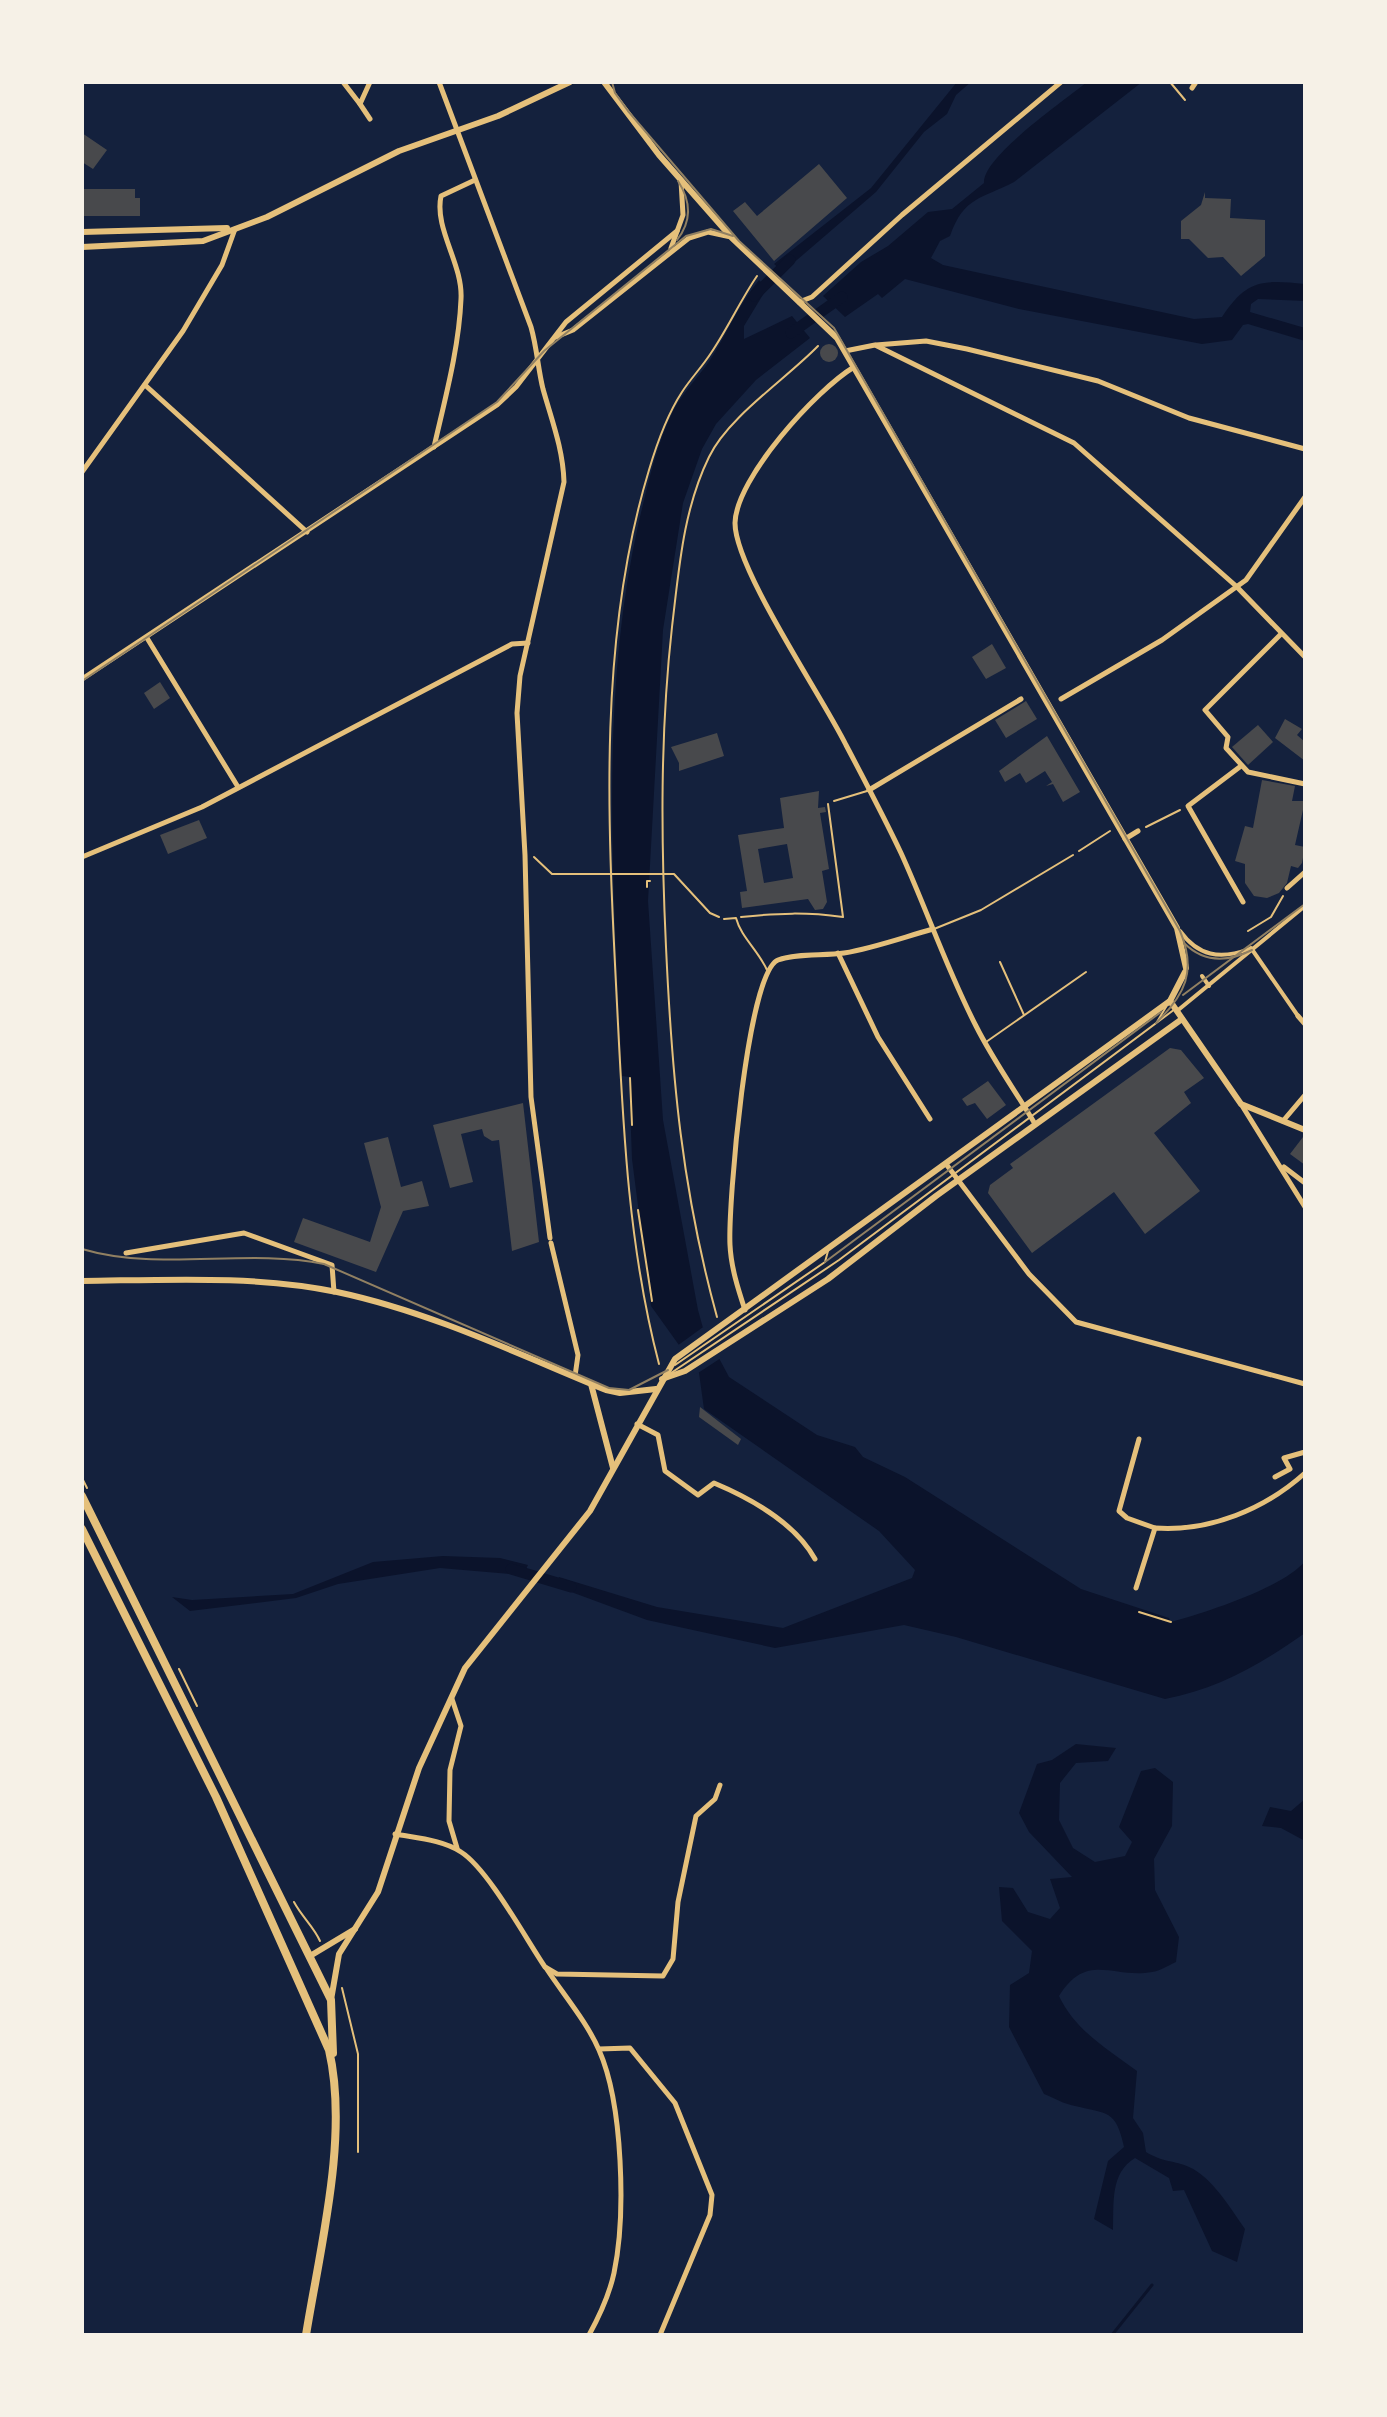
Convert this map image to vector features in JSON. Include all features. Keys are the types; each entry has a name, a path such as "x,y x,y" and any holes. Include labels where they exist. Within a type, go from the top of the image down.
{"main road":[{"path":"82,1496 331,2000 337,2113 306,2335"},
{"path":"82,1529 216,1797 321,2028 333,2070"},
{"path":"121,1607 134,1601"},
{"path":"292,1965 310,1956"}],"street":[{"path":"343,82 370,119"},
{"path":"360,104 370,82"},
{"path":"439,82 540,358 542,385 563,457 564,482 518,692 531,1097 550,1241 578,1355 575,1376"},
{"path":"82,247 203,241 267,217 399,151 498,116 570,82"},
{"path":"604,82 681,180 732,238 827,327 845,351 1177,928 1191,946 1210,954 1231,955 1251,948"},
{"path":"802,304 902,215 1061,82"},
{"path":"433,448 445,406 462,298 459,271 439,208 441,196 475,180"},
{"path":"670,251 683,215 681,180"},
{"path":"82,232 235,228"},
{"path":"82,472 183,331 222,265 235,228"},
{"path":"83,676 147,638 497,405 540,358 566,322 677,231"},
{"path":"555,337 573,330 670,251 698,234 713,233 732,238"},
{"path":"845,351 926,341 967,349 1098,381 1189,418 1305,449"},
{"path":"875,345 1074,443 1236,586 1305,657"},
{"path":"854,367 825,387 795,419 739,501 735,524 740,547 755,583 869,790 985,1042 1035,1124"},
{"path":"145,385 307,532"},
{"path":"1061,699 1162,640 1246,580 1305,497"},
{"path":"1281,634 1205,710 1228,737 1226,748 1248,772 1305,784"},
{"path":"147,638 238,787"},
{"path":"82,857 202,807 512,644 528,643"},
{"path":"869,790 1021,699"},
{"path":"1241,766 1188,806 1243,902"},
{"path":"1125,839 1138,831"},
{"path":"1287,888 1305,872"},
{"path":"1176,1010 1305,906"},
{"path":"331,2000 339,1954 378,1892 419,1768 465,1668 532,1588 590,1511 668,1370 745,1310 1170,1001 1185,970 1177,928"},
{"path":"745,1310 735,1279 730,1245 733,1190 752,1025 767,970 777,960 838,953 933,929"},
{"path":"1251,948 1305,1024"},
{"path":"838,953 878,1037 930,1119"},
{"path":"1256,972 1264,966"},
{"path":"1202,976 1209,986"},
{"path":"1170,1001 1241,1104 1305,1207"},
{"path":"662,1379 684,1369 828,1279 955,1178 1182,1019"},
{"path":"1283,1121 1305,1095"},
{"path":"1241,1104 1305,1130"},
{"path":"946,1164 1029,1274 1076,1322 1096,1330 1154,1342 1305,1384"},
{"path":"1280,1164 1305,1183"},
{"path":"126,1253 244,1233 332,1265 334,1292"},
{"path":"82,1281 247,1282 334,1292 389,1305 448,1325 614,1393 656,1389"},
{"path":"591,1384 613,1468"},
{"path":"636,1424 658,1435 665,1471 698,1495 714,1483 735,1492 787,1525 808,1546 815,1559"},
{"path":"1139,1439 1119,1511 1127,1518 1155,1528 1201,1528 1266,1503 1305,1473"},
{"path":"1297,1480 1284,1458 1305,1452"},
{"path":"1275,1477 1290,1469"},
{"path":"1136,1588 1155,1528"},
{"path":"451,1697 461,1726 450,1770 449,1821 457,1849"},
{"path":"545,1967 557,1974 576,1976 663,1976 668,1972 673,1959 678,1902 696,1816 700,1808 715,1799 720,1785"},
{"path":"395,1834 457,1849 479,1870 599,2049 616,2131 620,2176 619,2243 605,2306 589,2335"},
{"path":"310,1956 356,1929"},
{"path":"599,2049 630,2048 666,2090 675,2103 712,2195 710,2215 660,2335"}],"lane":[{"path":"1305,263 1305,274"},
{"path":"834,801 869,790"},
{"path":"933,929 981,910 1073,855"},
{"path":"724,919 736,918 740,931 757,947 767,970"},
{"path":"1000,962 1024,1015"},
{"path":"985,1042 1086,972"},
{"path":"1156,1023 1170,1001"},
{"path":"955,1178 1031,1117 1176,1010"},
{"path":"716,1334 825,1262 828,1250"}],"path":[{"path":"1170,82 1185,100"},
{"path":"659,1364 644,1307 629,1196 621,1076 610,870 611,716 618,625 638,514 665,424 758,275"},
{"path":"739,289 745,294"},
{"path":"719,1321 683,1164 667,993 661,816 670,650 691,504 710,453 728,430 818,346"},
{"path":"736,918 799,911 843,917 828,803 834,801"},
{"path":"1138,831 1177,812"},
{"path":"1073,855 1103,835"},
{"path":"533,856 552,874 674,874 710,913 724,919"},
{"path":"647,887 647,881 650,881"},
{"path":"1248,931 1271,917 1287,888"},
{"path":"630,1078 632,1125"},
{"path":"638,1210 652,1301"},
{"path":"1139,1612 1171,1622"},
{"path":"306,1925 315,1930"},
{"path":"341,1979 358,2054 358,2152"}],"water":[{"path":"957,82 971,82 956,95 947,114 924,132 876,192 783,272 774,264 871,188"},
{"path":"1087,82 1142,82 1014,182 975,200 961,213 950,236 940,241 931,258 943,265 1194,319 1222,317 1239,295 1257,285 1277,282 1305,284 1305,301 1258,299 1251,304 1250,312 1305,328 1305,341 1248,324 1243,325 1232,340 1202,344 1019,309 905,279 882,298 878,294 845,317 823,296 861,262 888,246 928,212 952,209 984,183 987,172 1010,144"},
{"path":"759,280 767,288 744,326 744,339 792,316 810,338 756,380 716,424 702,449 683,503 663,630 648,901 663,1120 703,1328 729,1377 817,1435 855,1447 863,1457 905,1477 1081,1589 1169,1618 1171,1622 1223,1606 1263,1589 1295,1571 1305,1561 1305,1633 1238,1674 1184,1695 1165,1699 956,1637 904,1625 775,1648 647,1620 555,1586 559,1577 657,1607 783,1628 912,1578 915,1570 879,1531 704,1409 699,1373 651,1306 632,1159 629,1077 622,1076 612,798 613,728 626,589 639,521 667,424 677,403 710,360"},
{"path":"443,1556 500,1558 528,1565 523,1575 440,1568 338,1584 296,1598 190,1611 172,1597 192,1600 293,1594 373,1562"},
{"path":"1076,1744 1116,1748 1108,1761 1076,1763 1060,1783 1059,1820 1073,1848 1095,1862 1125,1856 1132,1842 1119,1827 1141,1771 1155,1768 1173,1782 1172,1826 1154,1859 1155,1890 1179,1937 1176,1962 1164,1968 1138,1973 1090,1970 1069,1982 1059,1996 1083,2029 1137,2071 1133,2118 1143,2133 1146,2152 1184,2165 1205,2178 1245,2229 1237,2262 1212,2251 1184,2190 1173,2191 1169,2178 1135,2158 1117,2180 1113,2230 1094,2219 1108,2161 1124,2147 1121,2135 1108,2115 1044,2094 1009,2027 1010,1985 1029,1973 1032,1951 1002,1921 999,1887 1013,1888 1028,1912 1050,1919 1060,1908 1050,1879 1072,1877 1029,1832 1019,1813 1037,1764 1052,1760"},
{"path":"1305,1799 1305,1841 1281,1828 1262,1826 1270,1807 1291,1811"}],"pier":[{"path":"706,1325 724,1356 695,1375 677,1346"}],"building":[{"path":"82,133 107,150 93,169 82,162"},
{"path":"819,164 847,198 774,261 733,211 745,202 757,216"},
{"path":"82,189 135,189 135,198 140,198 140,216 82,216"},
{"path":"1205,192 1205,198 1231,199 1230,218 1265,220 1265,256 1241,276 1223,257 1208,258 1189,239 1181,239 1181,221 1201,205"},
{"path":"829,344 838,353 829,362 820,353"},
{"path":"992,644 1006,668 986,679 972,657"},
{"path":"160,682 170,698 154,709 144,693"},
{"path":"1026,701 1037,719 1006,738 995,720"},
{"path":"1285,719 1302,729 1297,735 1305,742 1305,761 1275,738"},
{"path":"1258,725 1273,742 1248,765 1232,747"},
{"path":"717,733 724,756 679,771 679,763 671,747"},
{"path":"1047,736 1080,792 1063,802 1053,784 1046,786 1052,782 1045,771 1026,783 1020,773 1005,782 999,771"},
{"path":"1262,780 1295,786 1292,801 1305,801 1295,845 1305,847 1302,863 1298,868 1291,866 1287,883 1279,893 1267,898 1254,896 1245,883 1245,864 1235,861 1245,826 1253,828"},
{"path":"819,791 818,808 825,807 826,812 820,813 829,869 822,871 827,902 823,909 815,910 808,899 742,908 740,892 747,891 738,835 784,828 780,798","holes":["787,844 793,878 764,883 758,849"]},
{"path":"199,820 207,838 168,854 160,835"},
{"path":"1170,1048 1181,1050 1204,1078 1184,1092 1191,1103 1154,1133 1200,1191 1145,1234 1114,1192 1032,1253 988,1193 990,1185 1013,1168 1010,1164"},
{"path":"988,1081 1006,1105 987,1119 975,1103 967,1106 962,1099"},
{"path":"523,1103 539,1242 512,1251 499,1140 492,1141 484,1136 482,1129 461,1134 473,1182 450,1188 433,1125"},
{"path":"388,1137 401,1187 422,1181 429,1206 403,1211 376,1272 294,1242 303,1218 370,1242 381,1207 364,1143"},
{"path":"1303,1137 1305,1139 1305,1165 1290,1154"},
{"path":"700,1407 741,1439 738,1445 699,1417"}],"waterway":[{"path":"754,296 790,260"},
{"path":"791,333 842,297"},
{"path":"511,1569 571,1587"},
{"path":"1112,2335 1152,2285"}],"tram line":[{"path":"612,82 615,93 628,111 739,241 834,328 1180,931 1188,958 1185,982 1174,1002 1156,1023"},
{"path":"677,240 685,226 688,211 678,181"},
{"path":"82,681 497,402 544,351 686,236 711,229 733,236"},
{"path":"1183,995 1305,904"},
{"path":"1184,943 1200,954 1216,958 1234,957 1252,950"},
{"path":"825,1262 1161,1012"},
{"path":"82,1249 141,1259 264,1258 324,1264 609,1388 629,1390 668,1370"}]}
